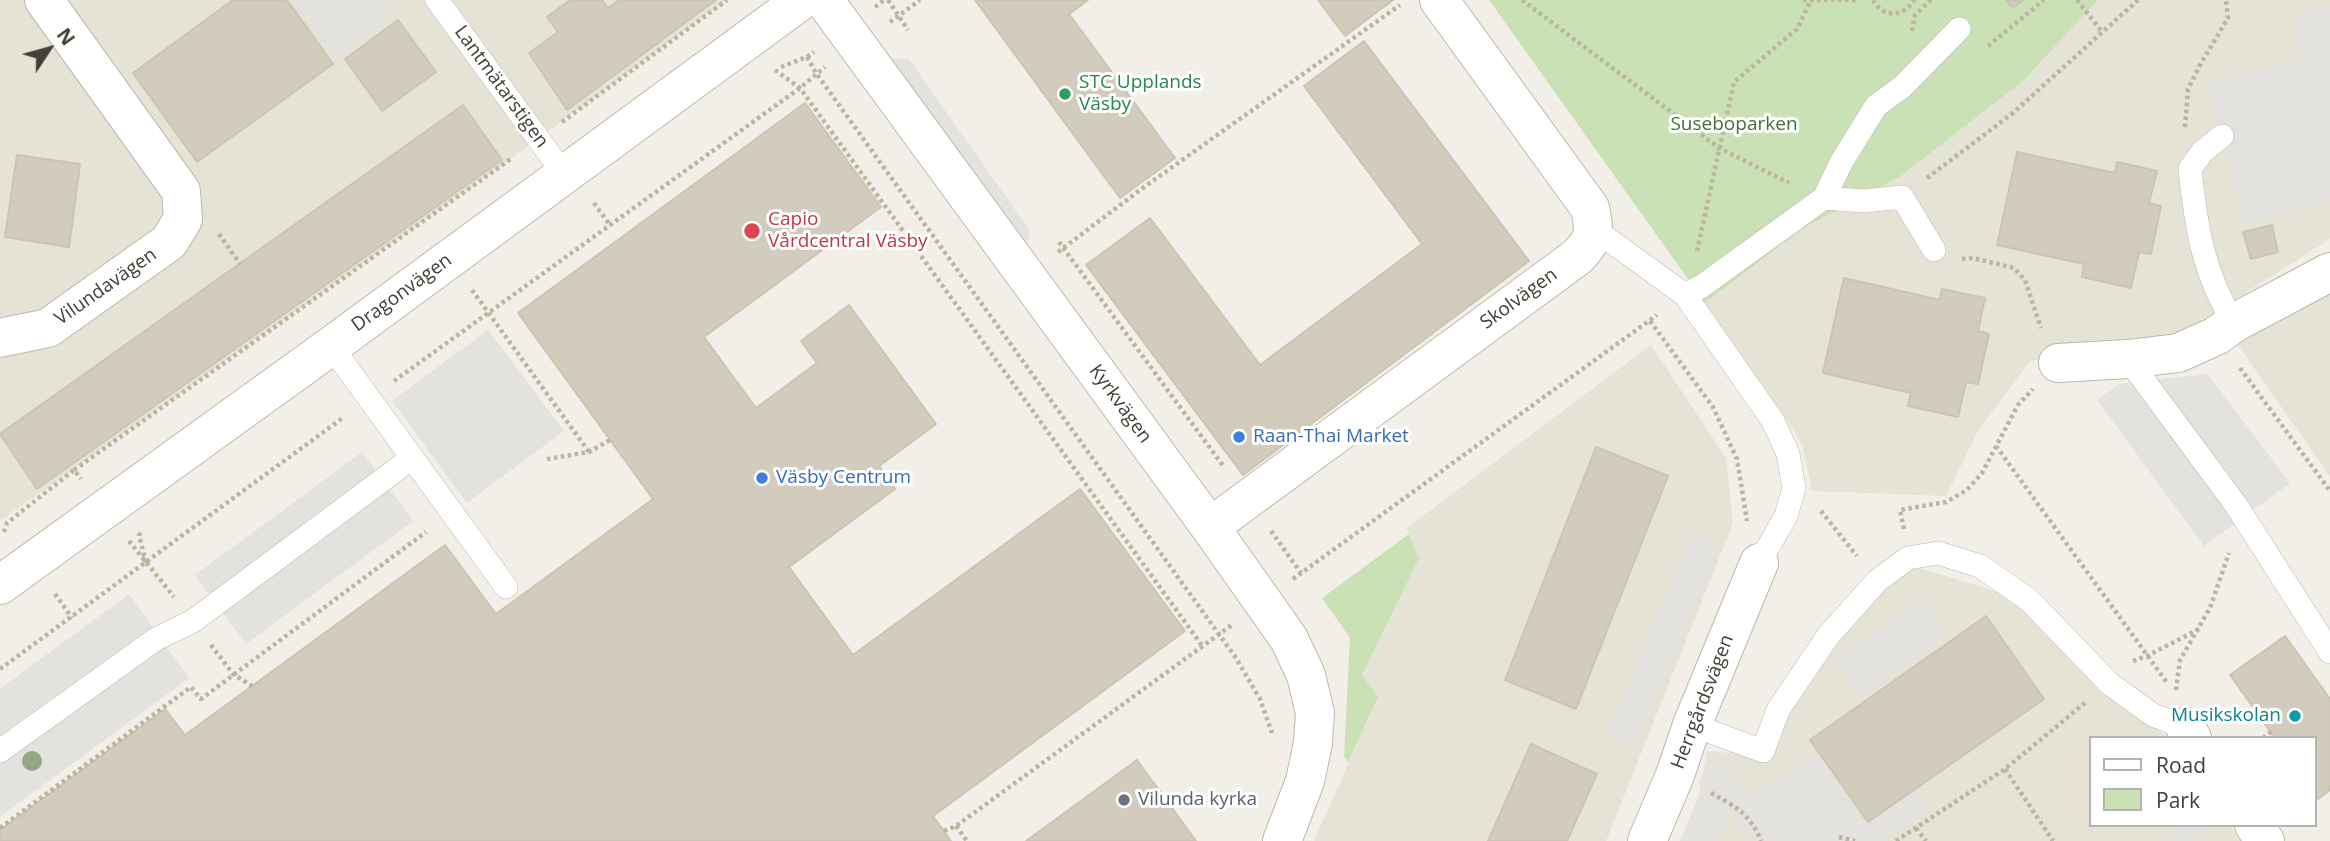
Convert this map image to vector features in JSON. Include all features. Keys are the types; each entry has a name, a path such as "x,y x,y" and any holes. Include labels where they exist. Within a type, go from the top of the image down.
{"street":[{"name":"Vilundavägen","path":"0,338 48,328 169,242 183,219 181,191 44,0"},
{"name":"Dragonvägen","path":"0,584 802,0"},
{"name":"Kyrkvägen","path":"824,0 1289,639 1306,675 1315,713 1313,743 1305,780 1282,841"},
{"path":"1439,0 1590,208 1594,229"},
{"name":"Skolvägen","path":"1210,527 1577,257 1589,244 1594,229"},
{"path":"2058,363 2178,353 2330,272"},
{"name":"Herrgårdsvägen","path":"1647,841 1759,563"}],"lane":[{"name":"Lantmätarstigen","path":"445,3 546,133 564,174"},
{"path":"1694,290 1824,198 1842,161 1876,106 1902,87 1959,29"},
{"path":"2222,136 2202,152 2190,169 2196,228 2225,329"},
{"path":"1824,198 1864,201 1902,197 1942,254"},
{"path":"1594,229 1694,290 1773,421 1788,454 1794,488 1787,516 1759,563"},
{"path":"331,345 506,587"},
{"path":"2128,359 2235,505 2330,652"},
{"path":"0,751 156,639 193,621 412,458"},
{"path":"1692,724 1763,751 1778,710 1828,636 1877,581 1908,558 1938,553 1980,566 2029,600 2110,684 2153,715 2189,733"}],"path":[{"path":"74,470 546,133 727,0"},
{"path":"888,0 908,30"},
{"path":"1064,248 1151,182 1406,0"},
{"path":"1522,0 1530,2 1719,148 1766,173 1824,198"},
{"path":"1803,0 1859,0"},
{"path":"944,831 956,826 1694,290 1697,253 1734,82 1797,29 1810,0"},
{"path":"1873,0 1882,11 1889,14 1896,14 1909,7 1914,0"},
{"path":"2077,0 2103,33"},
{"path":"1902,197 2013,113 2138,0"},
{"path":"2190,169 2184,122 2188,89 2228,18 2227,0"},
{"path":"1909,7 1915,15"},
{"path":"807,57 1220,635 1260,699 1273,737"},
{"path":"775,69 800,88 1203,647"},
{"path":"0,669 800,88 816,72"},
{"path":"594,203 610,225"},
{"path":"1059,242 1301,573"},
{"path":"1942,254 2014,268 2025,280 2041,328"},
{"path":"449,258 589,452"},
{"path":"1650,321 1713,407 1737,459 1744,510 1759,563"},
{"path":"2225,329 2330,491"},
{"path":"1908,558 1900,509 1946,502 1967,490 1982,472 2018,405 2058,363"},
{"path":"547,458 589,452 610,440"},
{"path":"1996,446 2175,694 2180,660 2210,608 2236,534 2235,505"},
{"path":"1794,488 1817,506 1877,581"},
{"path":"0,828 191,687 201,699 453,513"},
{"path":"139,534 146,563"},
{"path":"51,589 72,618"},
{"path":"1896,841 2005,769 2110,684 2130,662 2149,656 2199,629"},
{"path":"2266,736 2271,732"},
{"path":"2005,769 2053,841"},
{"path":"1675,775 1738,807 1752,822 1760,841"},
{"path":"956,826 967,841"},
{"path":"1916,828 1926,841"},
{"path":"1839,837 1855,841"}],"shaded area":[{"path":"0,0 727,0 509,160 0,521"},
{"path":"292,0 379,0 391,16 334,58"},
{"path":"2098,0 2330,0 2330,239 2187,330 2030,361 1977,433 1946,496 1812,491 1802,443 1705,303 1802,229 1901,176 2023,81"},
{"path":"2330,6 2330,201 2245,224 2208,83 2304,58 2293,16"},
{"path":"882,58 909,59 1030,231 1025,254"},
{"path":"2330,283 2330,476 2237,344"},
{"path":"488,330 564,431 467,503 392,401"},
{"path":"1651,345 1726,458 1733,523 1606,841 1314,841 1378,698 1362,675 1419,558 1407,528"},
{"path":"2208,374 2290,483 2204,546 2097,400 2119,384"},
{"path":"362,452 413,521 246,644 195,575"},
{"path":"1692,534 1720,545 1635,744 1608,733"},
{"path":"1912,566 2002,593 2166,736 2088,736 2088,827 2230,827 2241,841 1680,841 1699,796 1707,751 1753,755 1852,609"},
{"path":"129,594 189,678 0,817 0,689"},
{"path":"1923,599 1949,636 1860,698 1834,661"},
{"path":"1817,753 1867,825 1918,790 1930,808 1883,841 1754,841 1728,814 1716,841 1680,841 1699,796 1718,804 1699,783 1711,756 1752,797"},
{"path":"2165,827 2211,827 2191,841 2175,841"}],"green space":[{"name":"Suseboparken","path":"1489,0 2098,0 2023,81 1901,176 1802,229 1705,303"},
{"path":"1409,534 1419,558 1362,675 1378,697 1348,763 1344,756 1350,638 1322,598"}],"building":[{"path":"233,0 287,0 333,64 197,162 133,73"},
{"path":"570,0 602,0 608,8 619,0 716,0 567,110 529,53 558,32 547,17"},
{"path":"975,0 1088,0 1069,14 1175,158 1120,198"},
{"path":"1318,0 1393,0 1345,36"},
{"path":"2006,0 2023,0 2013,8"},
{"path":"398,20 436,72 382,111 345,59"},
{"path":"1364,41 1529,261 1243,475 1086,265 1150,218 1260,365 1422,244 1304,86"},
{"name":"Väsby Centrum","path":"805,103 881,207 704,337 756,408 817,363 801,341 849,305 936,424 879,466 895,489 789,567 853,655 1080,489 1185,631 933,816 951,841 0,841 0,830 165,709 185,735 445,545 496,614 653,499 518,313"},
{"path":"463,105 502,160 37,489 0,434"},
{"path":"2017,152 2115,173 2117,162 2157,171 2149,203 2161,206 2151,254 2139,252 2131,288 2082,277 2084,264 1997,245"},
{"path":"17,155 80,164 69,247 5,237"},
{"path":"2272,225 2278,252 2251,259 2243,232"},
{"path":"1844,278 1940,300 1942,289 1985,298 1978,331 1989,334 1978,384 1966,382 1958,417 1908,406 1911,393 1823,373"},
{"path":"1596,447 1668,476 1576,709 1505,680"},
{"path":"1986,616 2044,699 1868,822 1810,740"},
{"name":"Musikskolan","path":"2285,636 2330,699 2330,790 2318,799 2316,796 2316,736 2274,736 2230,675"},
{"path":"1531,744 1597,774 1567,841 1488,841"},
{"name":"Vilunda kyrka","path":"1137,760 1196,841 1026,841"}],"place":[{"name":"STC Upplands Väsby","path":"1065,94"},
{"name":"Capio Vårdcentral Väsby","path":"752,231"},
{"name":"Raan-Thai Market","path":"1239,437"},
{"name":"Väsby Centrum","path":"762,478"},
{"name":"Musikskolan","path":"2295,716"},
{"name":"Vilunda kyrka","path":"1124,800"}]}
